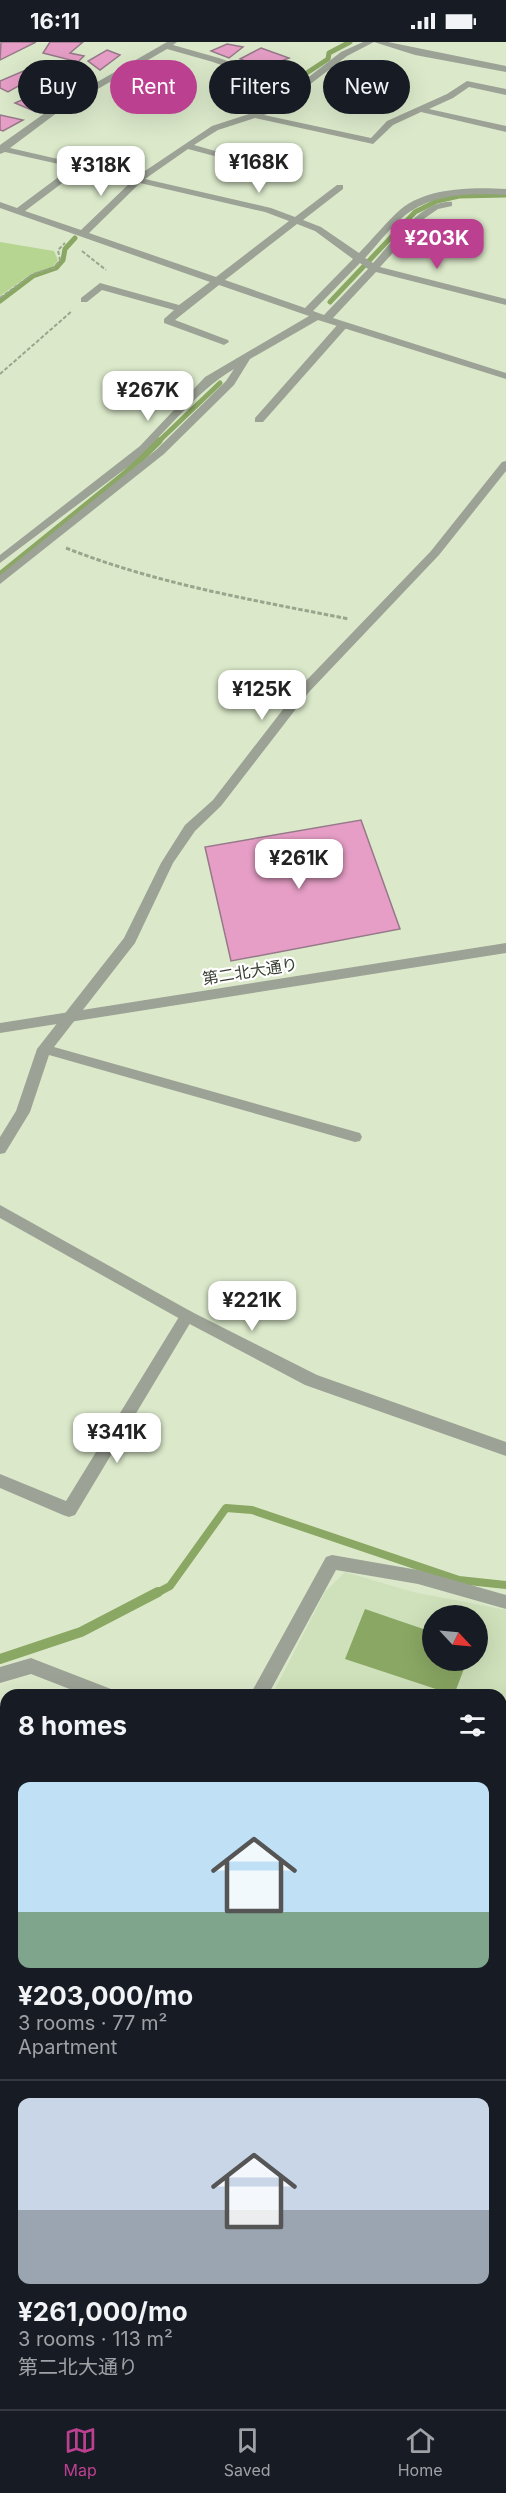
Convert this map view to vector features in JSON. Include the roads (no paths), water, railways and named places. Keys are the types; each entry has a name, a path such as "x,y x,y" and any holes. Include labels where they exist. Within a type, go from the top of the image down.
{"street":[{"path":"311,78 344,54 370,42"},
{"path":"378,42 415,52 506,69"},
{"path":"1,149 55,110 170,44 216,60"},
{"path":"255,116 373,141 390,123 450,96 467,84 506,92"},
{"path":"418,109 506,129"},
{"path":"79,233 139,179 187,146 215,128 260,114"},
{"path":"187,146 279,172"},
{"path":"1,149 268,210 318,229 373,268 506,302"},
{"path":"18,211 80,166"},
{"path":"224,342 168,321 294,220 340,187"},
{"path":"317,316 359,257 406,210 421,202 459,191 506,192"},
{"path":"0,560 144,448 209,379 317,316 373,268 422,216 435,207 465,200 506,199"},
{"path":"0,205 343,325 506,376"},
{"path":"84,300 100,286 181,309"},
{"path":"259,420 343,325"},
{"path":"0,581 132,477 160,452 230,383 246,358"},
{"path":"0,1149 23,1112 44,1049 130,940 167,863 190,828 217,803 305,689 435,553 506,464"},
{"name":"第二北大通り","path":"0,1028 506,948"},
{"path":"44,1049 355,1137"},
{"path":"0,1211 187,1316 311,1380 506,1449"},
{"path":"0,1481 69,1510 187,1316"},
{"path":"262,1689 332,1562 418,1577 506,1602"},
{"path":"0,1675 30,1666 89,1689"}],"waterway":[{"path":"311,70 328,59 329,53 350,42"},
{"path":"330,302 415,212 437,201 459,196 506,195"},
{"path":"0,301 33,276 56,268 63,260 65,249 75,238"},
{"path":"157,443 220,383"},
{"path":"0,575 125,474 159,441"},
{"path":"155,1594 170,1586 226,1508 252,1510 459,1580 506,1585"},
{"path":"0,1659 81,1632 158,1592"}]}
